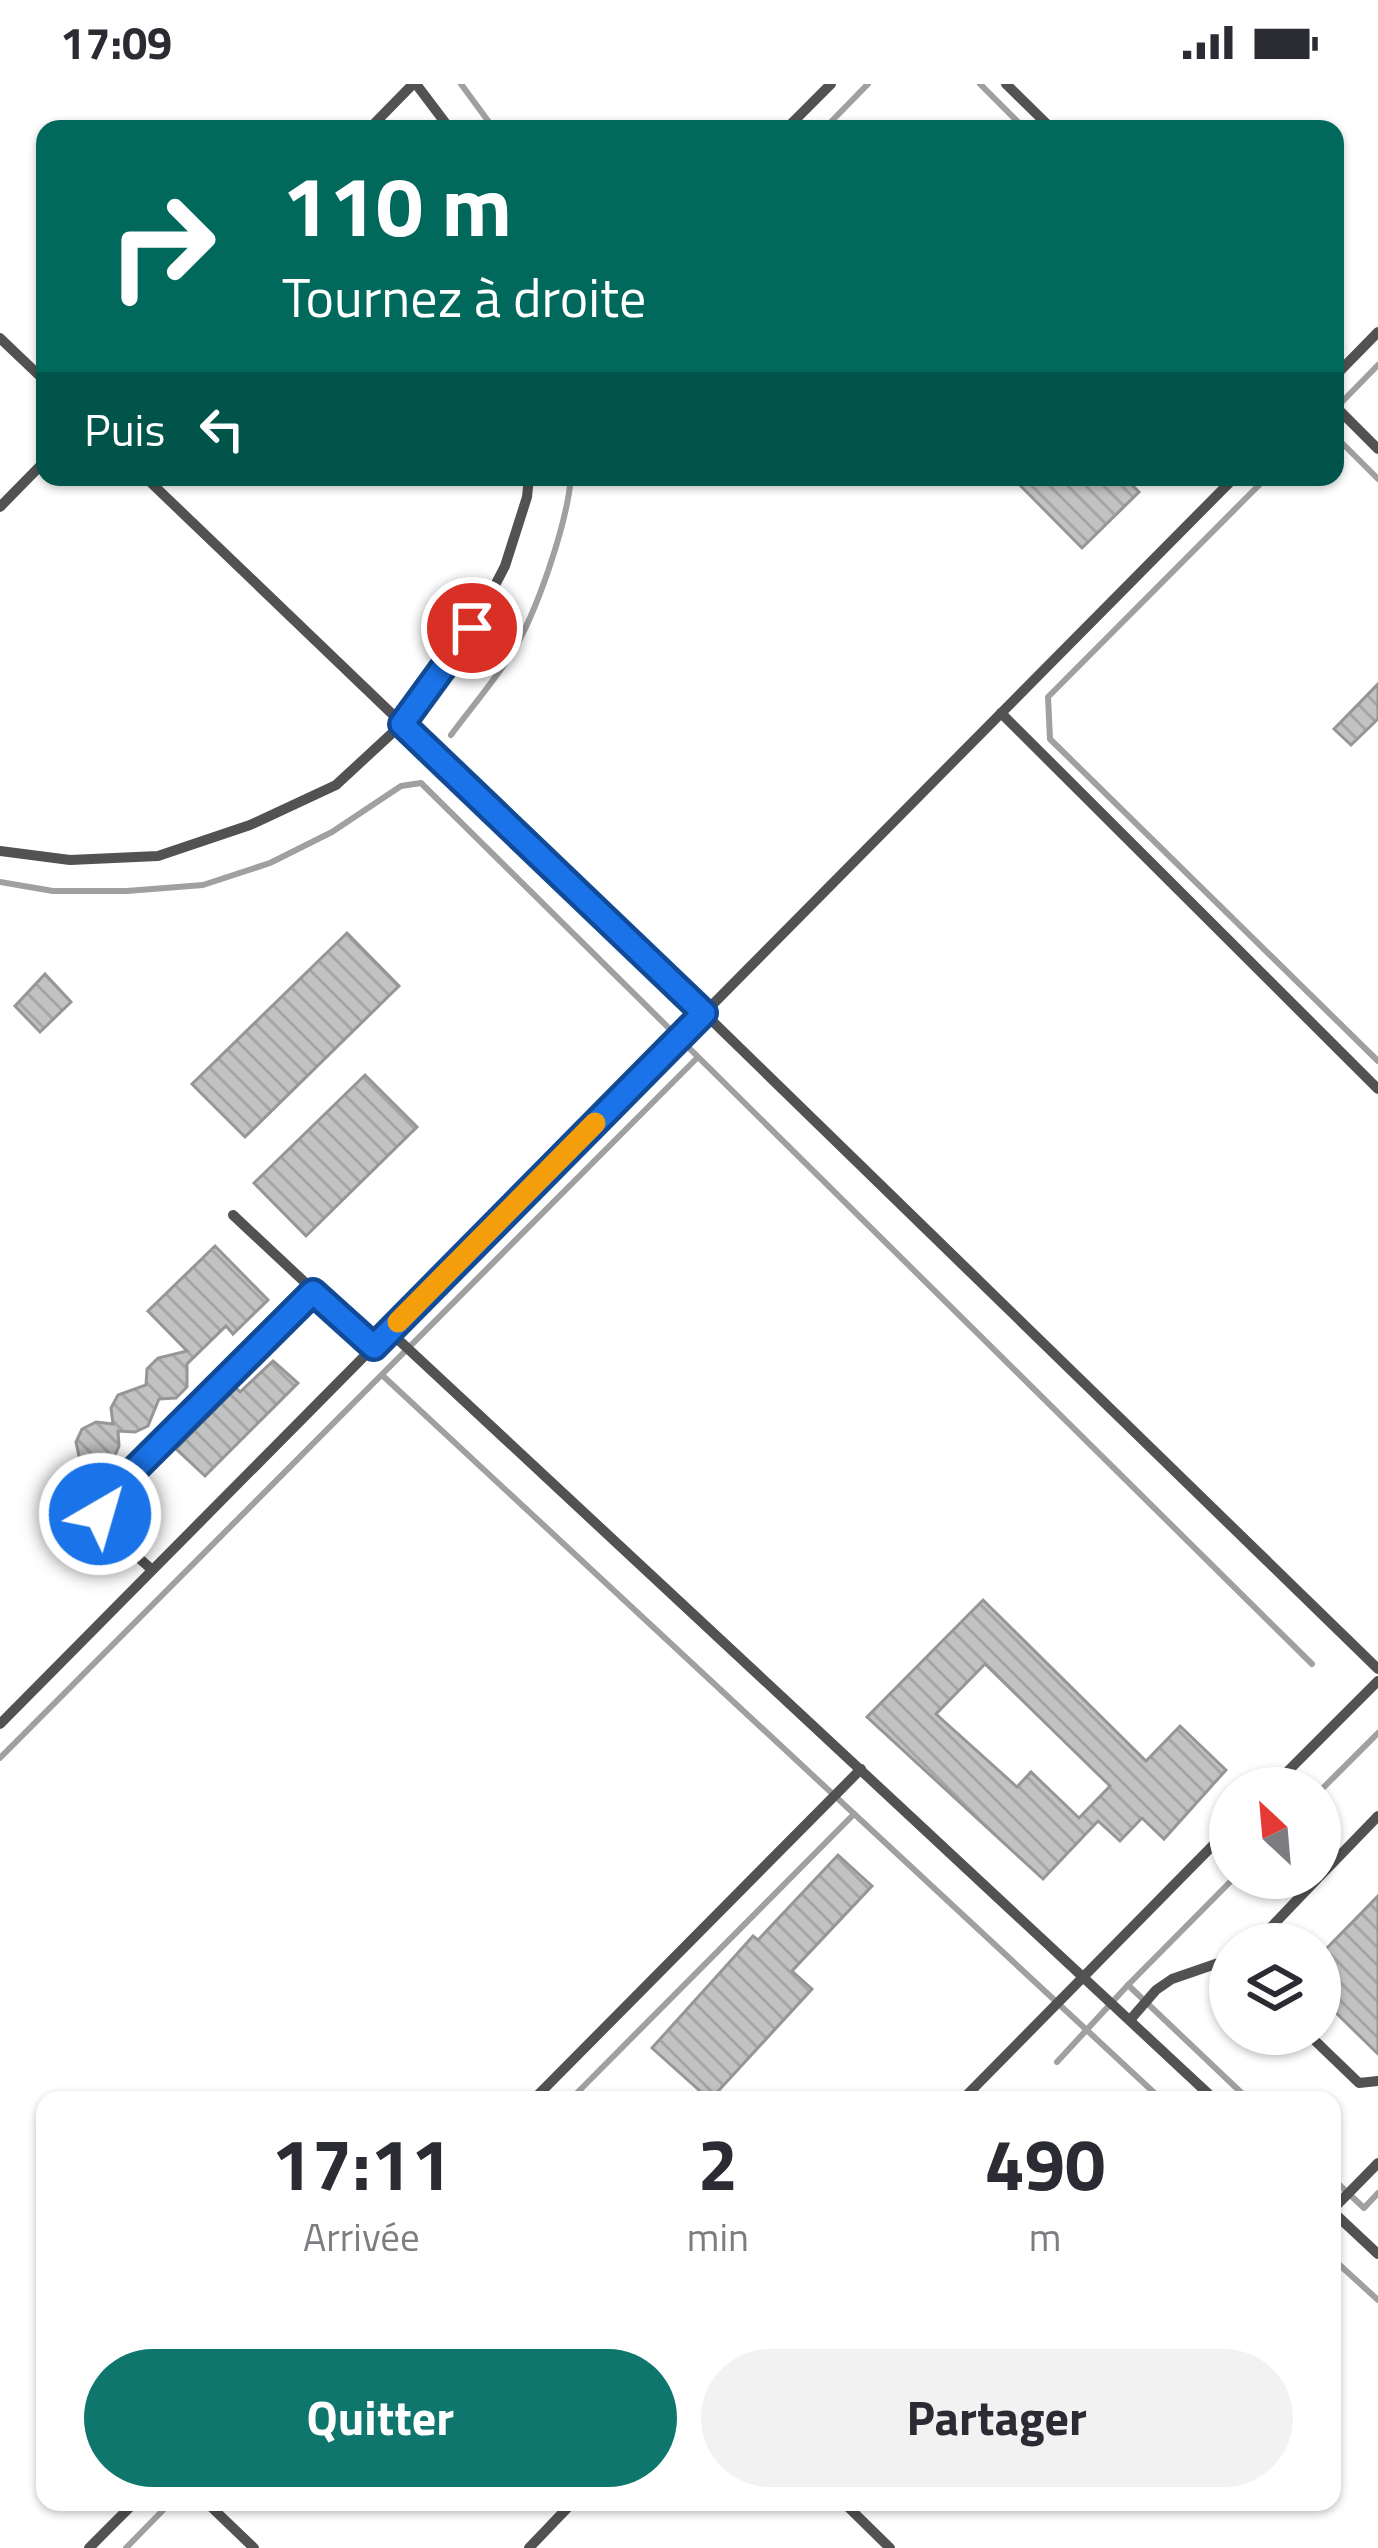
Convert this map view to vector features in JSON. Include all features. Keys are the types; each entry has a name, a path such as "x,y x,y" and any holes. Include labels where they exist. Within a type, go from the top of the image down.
{"lane":[{"path":"378,120 414,84 442,120"},
{"path":"795,120 831,84"},
{"path":"1006,84 1043,120"},
{"path":"1344,367 1378,332"},
{"path":"0,338 36,372"},
{"path":"1344,415 1378,448"},
{"path":"0,507 36,470"},
{"path":"154,486 1378,1670"},
{"path":"0,851 70,860 158,856 250,826 336,785 402,724 472,628 505,566 528,486"},
{"path":"0,1724 1226,486"},
{"path":"1001,713 1378,1089"},
{"path":"232,1215 374,1347"},
{"path":"152,1570 106,1524 101,1503 313,1292"},
{"path":"389,1331 1205,2091"},
{"path":"1292,1767 1378,1681"},
{"path":"542,2091 861,1769"},
{"path":"1341,1854 1378,1816"},
{"path":"971,2091 1209,1849"},
{"path":"1275,1923 1298,1899"},
{"path":"1130,2020 1172,1979 1209,1967"},
{"path":"1330,2055 1359,2083 1378,2081"},
{"path":"1341,2201 1378,2163"},
{"path":"1341,2219 1378,2254"},
{"path":"89,2548 126,2511"},
{"path":"215,2511 254,2548"},
{"path":"529,2548 564,2511"},
{"path":"852,2511 890,2548"}],"building":[{"path":"1021,486 1133,486 1139,492 1082,548"},
{"path":"1378,684 1378,719 1351,745 1334,729"},
{"path":"347,933 399,986 245,1137 192,1084"},
{"path":"45,974 71,1002 40,1032 15,1006"},
{"path":"365,1075 417,1127 306,1236 254,1183"},
{"path":"215,1246 268,1300 233,1334 226,1326 187,1364 187,1387 176,1398 159,1399 148,1426 135,1432 118,1431 113,1460 99,1466 84,1462 76,1442 82,1429 96,1422 113,1424 111,1408 118,1395 146,1385 147,1369 158,1358 187,1351 148,1311"},
{"path":"273,1361 298,1383 205,1476 176,1449 236,1388 240,1392"},
{"path":"983,1600 1146,1761 1180,1726 1223,1767 1209,1767 1209,1789 1164,1839 1142,1818 1120,1841 1098,1821 1043,1879 867,1717","holes":["985,1664 1110,1786 1079,1818 1031,1772 1017,1787 936,1714"]},
{"path":"838,1855 872,1886 792,1971 812,1989 718,2091 700,2091 652,2048 753,1936 758,1940"},
{"path":"1378,1896 1378,2054 1341,2018 1341,1934"}],"waterway":[{"path":"461,84 487,120"},
{"path":"833,120 868,84"},
{"path":"980,84 1016,120"},
{"path":"1344,400 1378,365"},
{"path":"1344,445 1378,479"},
{"path":"451,735 522,636 557,543 570,486"},
{"path":"1258,486 1048,697 1050,739 1378,1061"},
{"path":"0,882 53,891 203,885 270,863 332,832 401,786 421,783 1312,1664"},
{"path":"0,1758 696,1059"},
{"path":"382,1375 1152,2091"},
{"path":"1341,1770 1378,1733"},
{"path":"579,2091 854,1814"},
{"path":"1057,2062 1213,1899"},
{"path":"1128,1985 1240,2091"},
{"path":"1341,2186 1364,2208 1378,2193"},
{"path":"1341,2266 1378,2300"},
{"path":"126,2548 162,2511"}],"slow traffic":[{"path":"398,1322 595,1123"}],"route":[{"path":"100,1514 101,1503 313,1292 374,1347 704,1013 402,724 472,628"}]}
